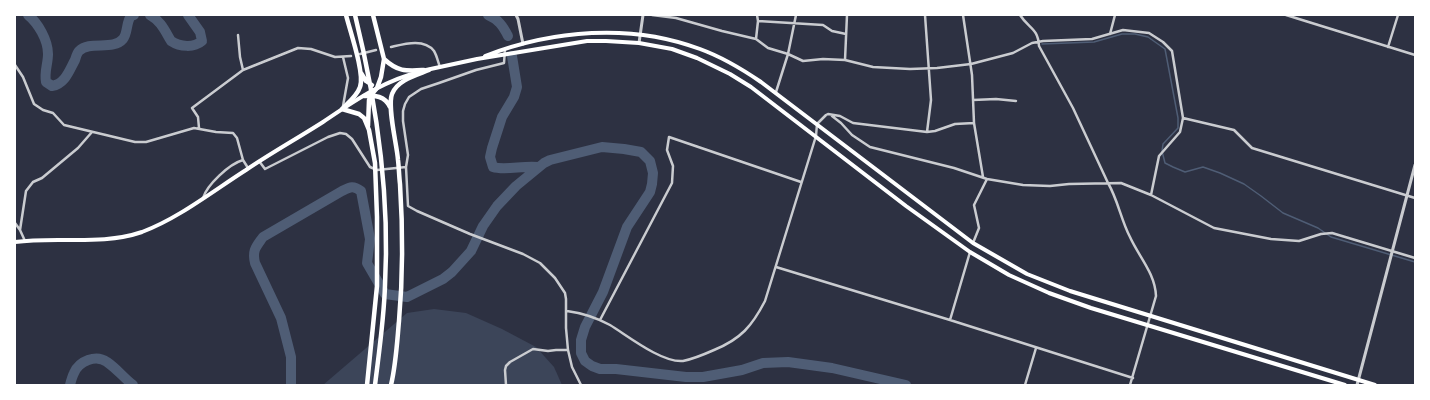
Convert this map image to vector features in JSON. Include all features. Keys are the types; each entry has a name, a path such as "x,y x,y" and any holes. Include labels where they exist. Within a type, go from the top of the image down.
{"highway":[{"path":"342,109 355,96 359,90 361,82 360,70 346,15"},
{"path":"355,15 375,105 382,162 386,218 384,306 375,385"},
{"path":"367,385 377,286 378,217 375,163 369,130 368,110 371,95 377,88 382,77 384,59 373,15"},
{"path":"477,59 505,48 582,33 640,34 669,39 701,49 734,64 776,92 973,243 1011,266 1043,281 1070,291 1150,317 1375,385"},
{"path":"15,242 100,240 141,232 167,221 342,109 377,88 402,77 477,59 572,43 587,41 639,43 672,49 718,67 751,87 906,206 970,252 1009,275 1050,293 1091,308 1345,385"},
{"path":"384,59 398,70 429,70"},
{"path":"360,70 366,81 377,88"},
{"path":"392,385 397,352 403,247 398,160 391,109 392,94 399,84 429,70"},
{"path":"364,96 371,95 383,98 391,109"},
{"path":"342,109 361,114 369,130"}],"street":[{"path":"516,15 522,44"},
{"path":"639,43 643,15"},
{"path":"652,15 676,18 756,39 768,48 788,54 803,61 823,59 845,60 873,67 928,68 971,64 1013,52 1039,42 1066,39 1092,39 1123,30 1149,33 1163,42 1172,51 1183,118 1180,132 1159,156 1151,195"},
{"path":"756,39 758,21 757,15"},
{"path":"776,92 788,54 796,15"},
{"path":"845,60 847,15"},
{"path":"925,15 931,100 927,132"},
{"path":"963,15 971,64 974,123 983,177"},
{"path":"1020,15 1037,33 1039,46 1073,108 1114,193 1130,237 1156,285 1156,296 1130,385"},
{"path":"1109,34 1116,15"},
{"path":"1286,15 1415,55"},
{"path":"1388,47 1398,15"},
{"path":"758,21 794,24 822,24 832,31 846,34"},
{"path":"238,35 242,70"},
{"path":"390,47 416,43 426,45 434,52 440,67"},
{"path":"199,128 198,117 192,108 242,70 298,48 311,48 335,57 351,56"},
{"path":"505,48 504,63 501,65 476,70 439,83 409,97 403,111 408,154 406,167 408,206 470,234 523,254 540,263 555,278 566,299 568,350 572,368 581,385"},
{"path":"360,54 376,50"},
{"path":"342,109 348,78 343,57"},
{"path":"15,65 23,77 34,104 53,113 64,125 135,142 169,136 194,128 216,132 233,132 237,138 243,160 248,168"},
{"path":"973,100 996,99 1016,101"},
{"path":"567,311 581,313 609,324 660,356 672,360 682,361 697,357 727,344 740,336 756,319 765,301 816,136 817,124 826,115 840,116 853,123 927,132 935,131 955,124 974,123"},
{"path":"831,116 841,123 852,135 870,147 954,168 987,179 1050,186 1121,183 1151,195 1214,228 1271,239 1299,241 1321,234 1332,233 1415,258"},
{"path":"1183,118 1234,130 1252,148 1415,198"},
{"path":"20,230 26,190 33,182 42,178 78,148 92,132"},
{"path":"259,161 265,169 328,137 340,133 346,134 352,139 370,167 377,170 406,167"},
{"path":"598,320 672,183 674,166 667,150 670,137 801,182"},
{"path":"203,198 205,190 221,175 243,160"},
{"path":"1357,385 1415,165"},
{"path":"973,243 979,228 974,205 987,179"},
{"path":"15,223 25,241"},
{"path":"950,320 970,252"},
{"path":"776,267 1133,378"},
{"path":"1025,385 1036,348"},
{"path":"506,385 506,366 510,362 533,349 548,352 568,350"}],"shaded area":[{"path":"434,309 466,313 502,329 536,347 554,367 562,385 323,385 407,313"}],"waterway":[{"path":"28,15 39,27 46,43 48,54 45,75 46,82 52,86 63,80 71,68 78,52 84,48 89,46 119,43 126,34 129,18 134,15"},
{"path":"150,15 160,23 171,41 179,45 191,46 202,41 200,32 188,15"},
{"path":"488,15 500,23 508,36"},
{"path":"1042,44 1094,42 1122,34 1135,34 1148,37 1165,49 1178,118 1178,128 1163,144 1162,151 1165,163 1185,172 1203,167 1220,173 1244,184 1283,213 1318,228 1331,237 1415,262"},
{"path":"512,56 517,87 514,97 502,117 490,157 493,167 538,167"},
{"path":"291,385 291,357 281,318 254,259 254,252 263,237 342,191 354,187 361,191 370,239 367,263 385,294 407,297 443,279 452,272 471,251 483,226 497,206 516,186 544,163 550,160 602,147 641,152 650,161 653,173 650,192 627,227 603,292 585,327 581,340 581,353 585,361 600,369 616,369 686,377 703,377 742,370 763,363 788,362 832,368 906,385"},
{"path":"70,385 76,369 84,362 93,359 107,362 133,385"}]}
